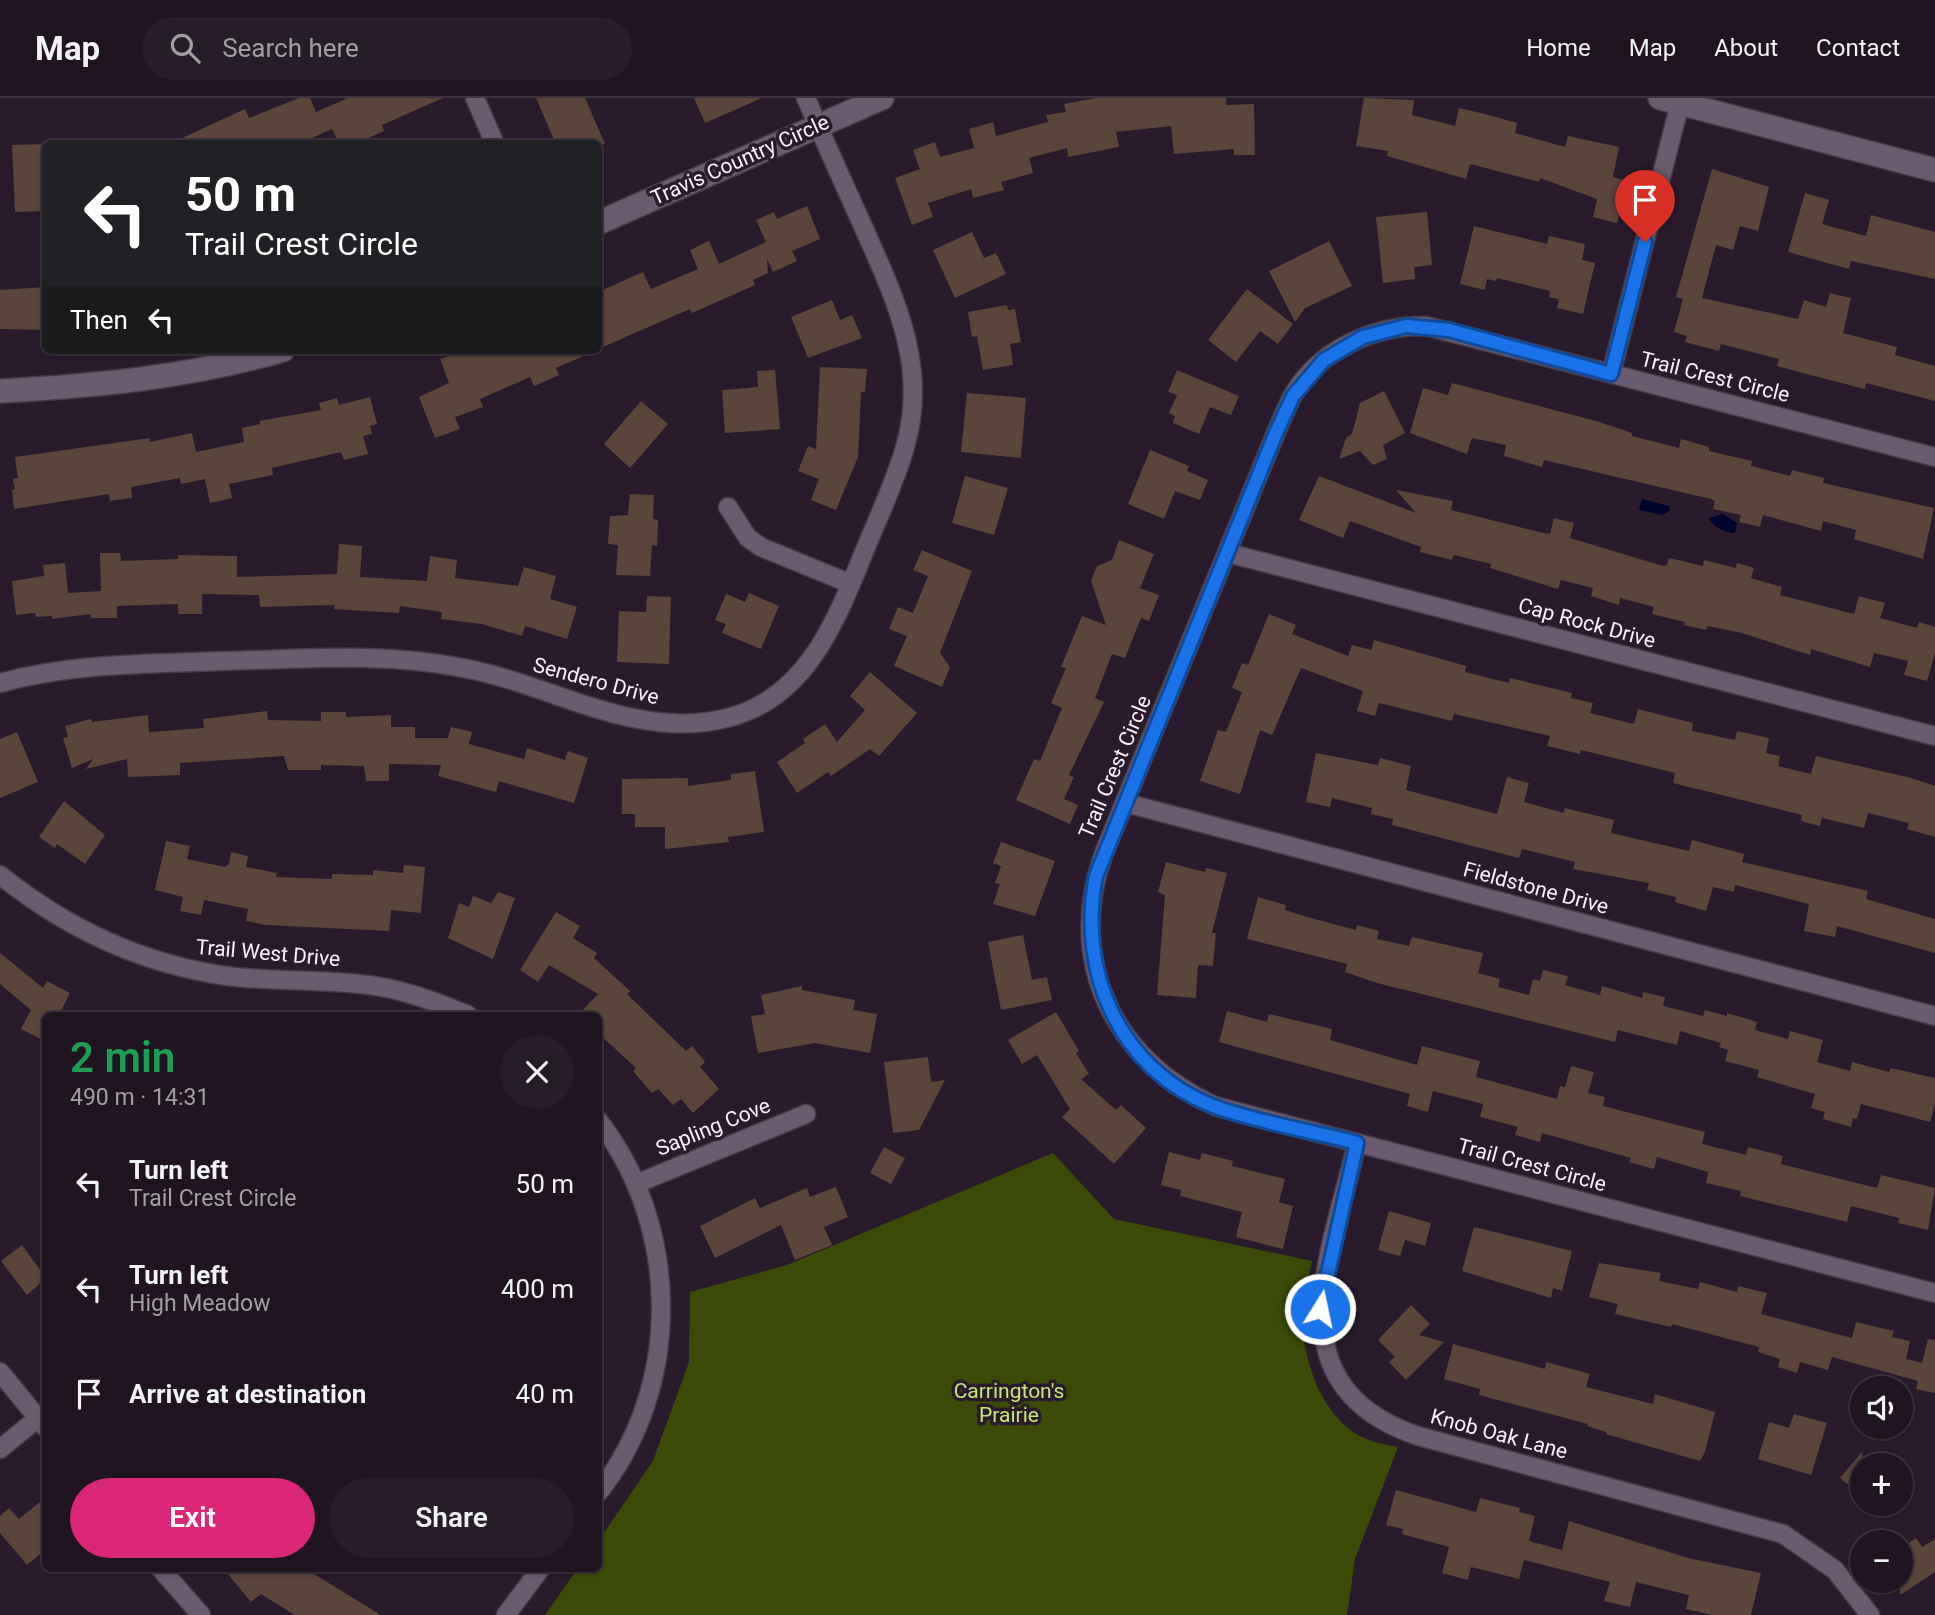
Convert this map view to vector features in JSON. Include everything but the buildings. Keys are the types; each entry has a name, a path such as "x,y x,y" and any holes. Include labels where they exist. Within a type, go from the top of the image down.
{"street":[{"path":"475,98 493,140"},
{"name":"Sendero Drive","path":"0,683 61,670 106,666 355,657 442,664 480,671 647,722 707,722 753,709 796,678 814,659 851,583 906,446 914,384 911,353 903,319 806,98"},
{"name":"Travis Country Circle","path":"602,221 882,98"},
{"path":"1611,374 1670,101 1935,170"},
{"name":"Trail Crest Circle","path":"1935,457 1426,326 1406,326 1363,337 1324,360 1293,396 1096,876 1089,923 1094,966 1110,1011 1121,1029 1149,1064 1198,1098 1215,1106 1935,1293"},
{"path":"0,391 94,385 161,376 264,354"},
{"path":"728,507 743,531 761,547 851,583"},
{"name":"Cap Rock Drive","path":"1228,553 1935,736"},
{"name":"Fieldstone Drive","path":"1126,803 1935,1016"},
{"name":"Trail West Drive","path":"0,875 55,915 99,938 176,966 239,977 361,984 435,1001 461,1012"},
{"name":"Sapling Cove","path":"638,1183 806,1114"},
{"path":"602,1126 638,1183 652,1227 660,1270 661,1329 649,1393 638,1424 626,1452 602,1487"},
{"name":"Knob Oak Lane","path":"1357,1143 1320,1309 1323,1341 1336,1374 1361,1407 1391,1427 1418,1436 1783,1534 1835,1570 1870,1615"},
{"path":"0,1372 42,1423 0,1449"},
{"path":"163,1572 201,1615"},
{"path":"506,1615 538,1572"}],"green space":[{"name":"Carrington's Prairie","path":"1053,1153 1114,1219 1312,1261 1302,1320 1307,1354 1318,1388 1336,1417 1353,1432 1372,1441 1398,1447 1355,1559 1347,1615 545,1615 575,1572 602,1572 602,1536 653,1461 689,1362 690,1292 787,1265"}],"water":[{"path":"1642,499 1669,506 1670,511 1662,515 1639,510"},
{"path":"1723,514 1737,523 1735,533 1720,529 1709,518"}],"route":[{"path":"1320,1309 1322,1289 1357,1143 1215,1106 1176,1085 1149,1064 1132,1045 1110,1011 1094,966 1089,923 1096,876 1275,435 1293,396 1306,377 1343,347 1386,329 1406,326 1449,330 1611,374 1645,242"}]}
